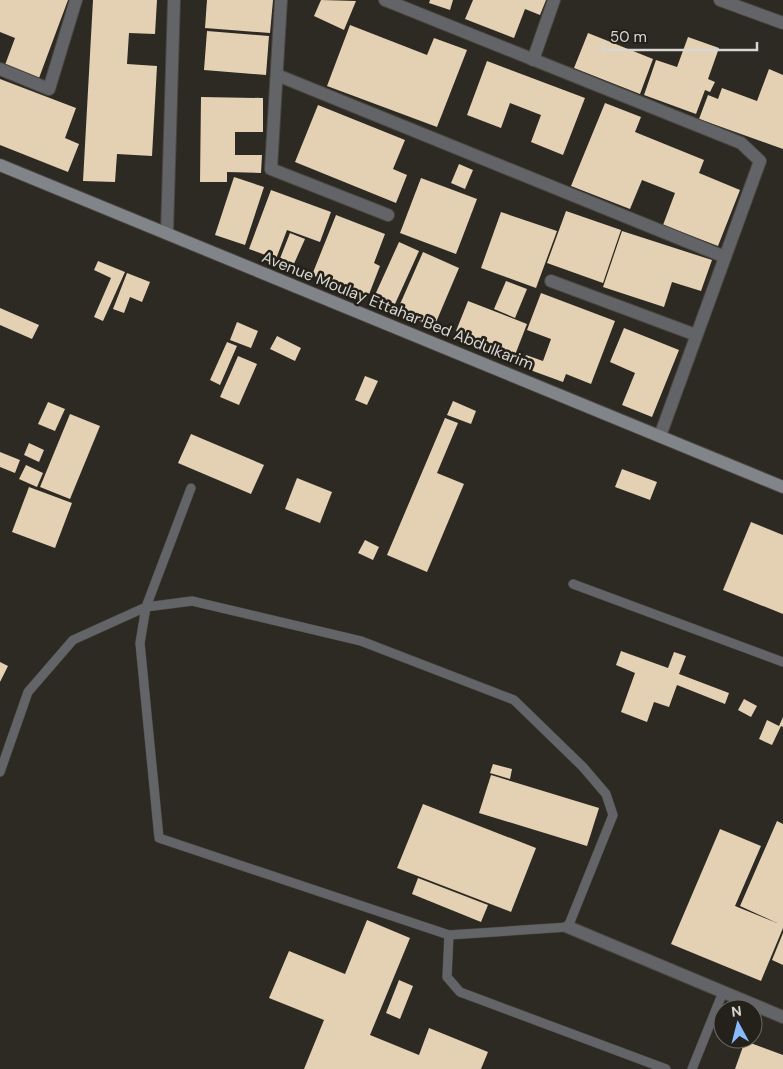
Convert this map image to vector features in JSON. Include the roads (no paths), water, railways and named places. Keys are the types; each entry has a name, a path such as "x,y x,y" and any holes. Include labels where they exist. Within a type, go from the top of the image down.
{"street":[{"path":"0,70 49,89 76,0"},
{"path":"167,232 174,0"},
{"path":"281,0 271,169 388,215"},
{"path":"385,0 741,143 760,161 660,436"},
{"path":"533,60 554,0"},
{"path":"720,0 783,24"},
{"path":"277,75 725,257"},
{"name":"Avenue Moulay Ettahar Bed Abdulkarim","path":"0,165 167,232 783,487"},
{"path":"551,281 696,335"},
{"path":"568,927 783,1017"}],"lane":[{"path":"0,772 28,692 73,640 146,607 192,600 361,641 514,700 583,767 606,794 613,815 568,927 449,935 159,838 140,644 146,607 191,488"},
{"path":"574,584 783,662"},
{"path":"449,935 447,977 460,992 666,1069"},
{"path":"692,1069 723,992"}]}
